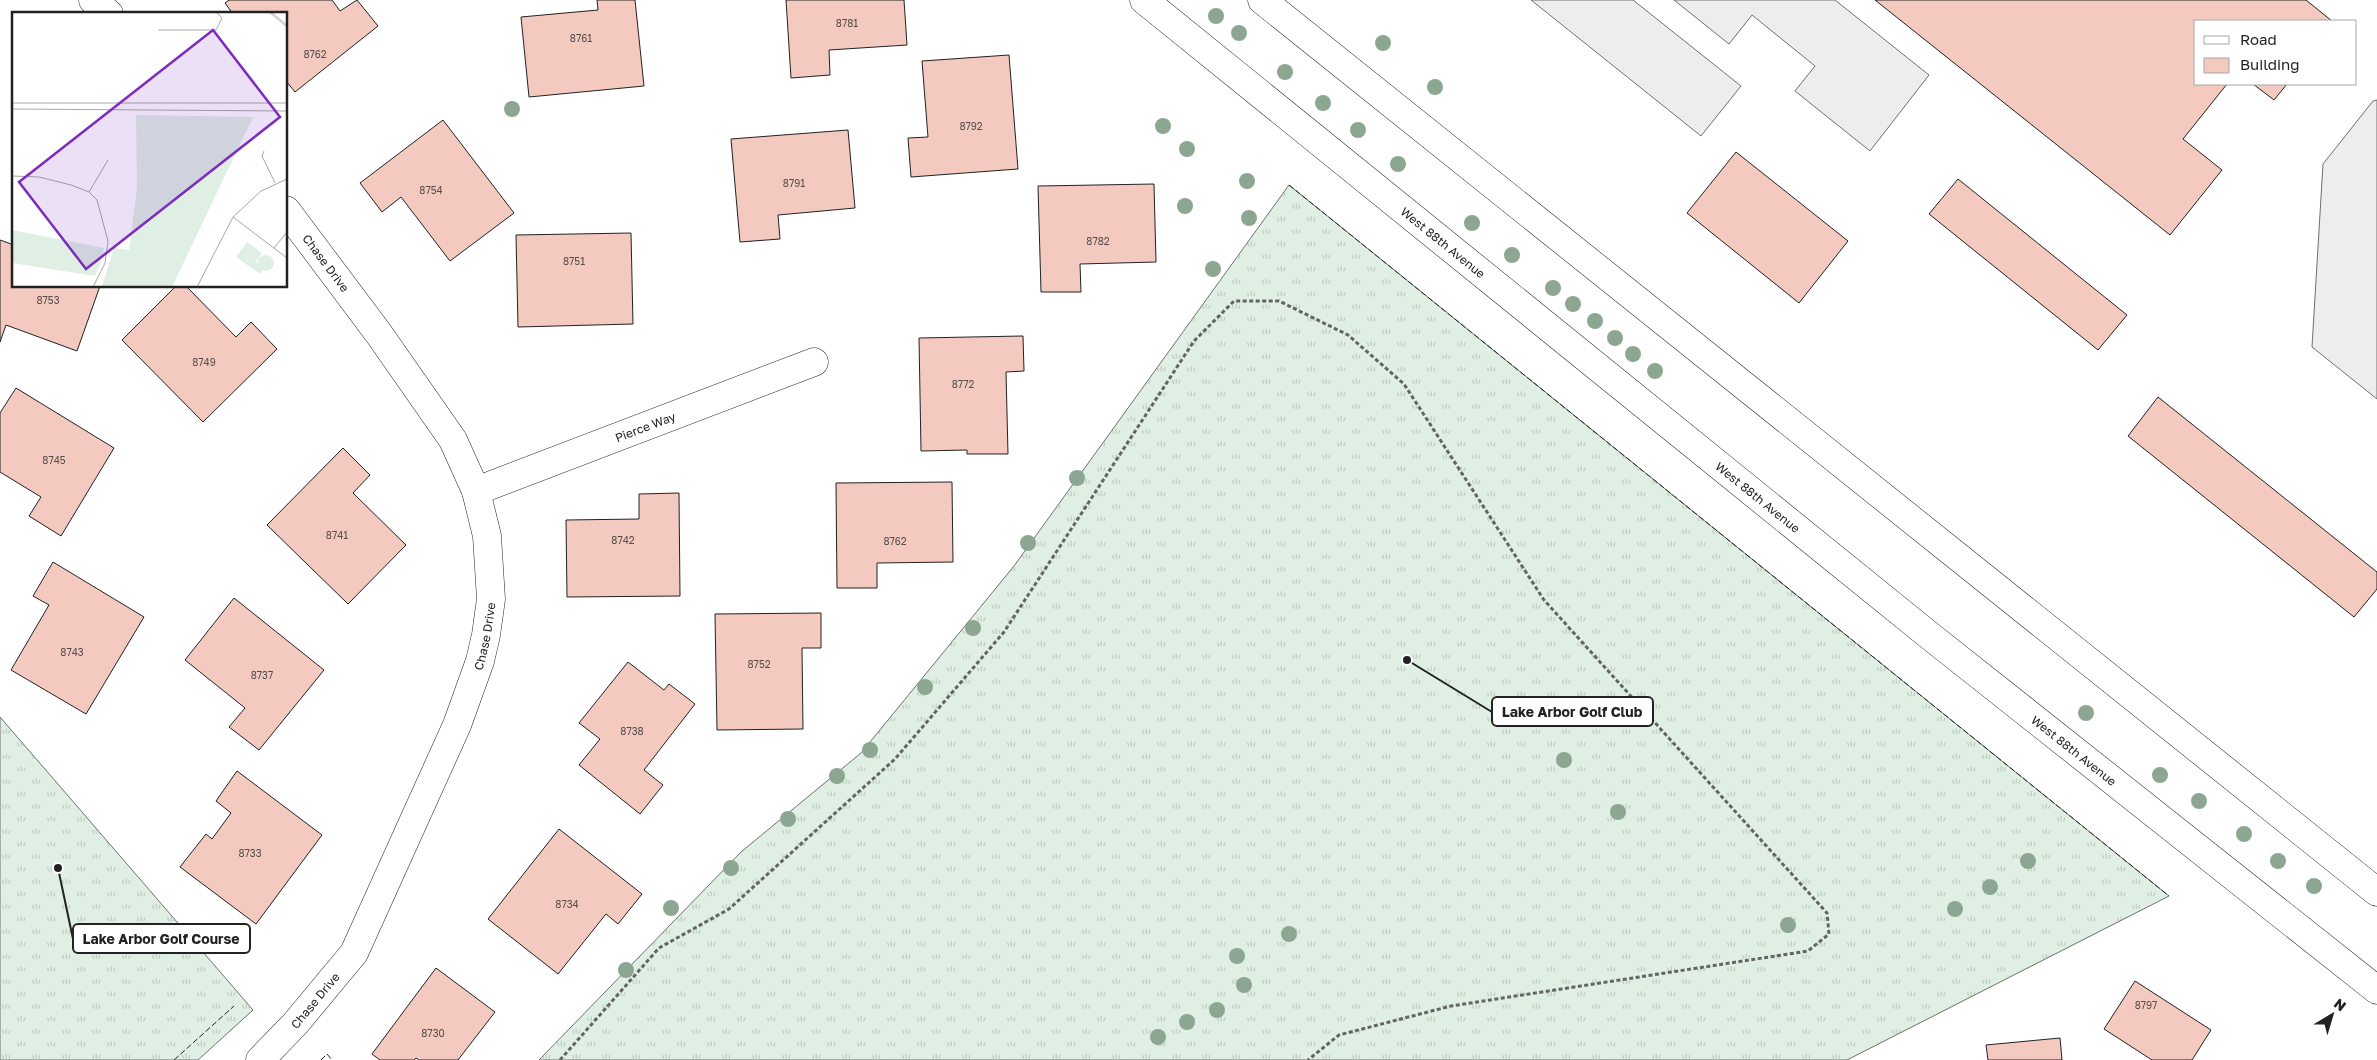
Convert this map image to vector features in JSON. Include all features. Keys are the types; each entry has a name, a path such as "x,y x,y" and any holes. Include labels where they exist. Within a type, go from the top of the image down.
{"main road":[{"path":"94,0 107,12"},
{"name":"West 88th Avenue","path":"1144,0 1930,636 2377,990"},
{"path":"1262,0 2377,892"},
{"name":"Chase Drive","path":"260,1060 295,1024 354,953 457,725 480,661 491,599 487,536 476,491 453,440 379,334 288,213"},
{"name":"Pierce Way","path":"476,491 814,362"}],"path":[{"path":"560,1060 659,948 730,909 895,760 1004,632 1194,340 1234,301 1279,301 1348,335 1404,384 1544,600 1828,912 1829,934 1808,950 1451,1006 1339,1036 1308,1060"}],"green space":[{"path":"1289,185 2169,896 1847,1060 539,1060 741,852 861,753 1014,566"},
{"path":"0,717 253,1010 198,1060 0,1060"}],"shaded area":[{"path":"1531,0 1633,0 1741,86 1701,136"},
{"path":"1674,0 1835,0 1929,75 1870,151 1795,91 1815,66 1752,15 1729,44"},
{"path":"2377,100 2377,399 2312,347 2323,164 2373,101"}],"building":[{"path":"229,0 332,0 340,11 357,0 378,26 295,92 288,83 288,12 232,12 225,3"},
{"path":"597,0 635,0 644,86 529,97 521,17 598,10"},
{"path":"786,0 904,0 907,45 829,50 830,75 791,78"},
{"path":"1875,0 2306,0 2331,20 2194,20 2194,85 2226,85 2183,139 2222,170 2170,235"},
{"path":"1009,55 1018,169 911,177 908,138 928,137 922,61"},
{"path":"2254,85 2286,85 2274,100"},
{"path":"443,120 514,213 450,261 401,197 382,212 360,183"},
{"path":"848,130 855,208 778,215 780,239 740,242 731,139"},
{"path":"1736,152 1848,241 1799,303 1687,213"},
{"path":"1958,179 2127,315 2098,350 1929,214"},
{"path":"1154,184 1156,262 1080,264 1081,292 1041,292 1038,186"},
{"path":"631,233 633,324 518,327 516,235"},
{"path":"0,240 12,244 12,288 99,288 77,351 6,325 0,342"},
{"path":"174,288 188,288 236,337 251,322 277,349 203,422 122,340"},
{"path":"1023,336 1024,371 1006,372 1008,454 967,454 967,450 921,451 919,338"},
{"path":"16,388 114,448 61,536 29,516 41,497 0,472 0,413"},
{"path":"2158,397 2377,572 2377,589 2354,617 2128,436"},
{"path":"343,448 370,475 353,493 406,545 348,604 267,525"},
{"path":"952,482 953,562 877,563 877,588 837,588 836,483"},
{"path":"679,493 680,596 567,597 566,520 639,519 639,494"},
{"path":"53,562 144,617 86,714 11,670 49,605 33,596"},
{"path":"234,598 324,670 259,750 229,727 245,708 185,660"},
{"path":"821,613 821,648 802,648 803,729 717,730 715,614"},
{"path":"628,662 664,690 669,684 695,704 644,770 663,785 640,814 579,765 600,739 579,723"},
{"path":"237,771 322,835 256,924 180,867 206,834 212,839 231,813 216,801"},
{"path":"559,829 642,894 618,924 606,914 558,974 488,919"},
{"path":"436,968 495,1012 458,1060 419,1060 416,1058 414,1060 380,1060 372,1054"},
{"path":"2135,981 2211,1030 2192,1060 2152,1060 2104,1029"},
{"path":"2060,1038 2062,1060 1988,1060 1986,1045"}],"fence":[{"path":"1289,185 2169,896"},
{"path":"174,1060 234,1006"},
{"path":"321,1060 327,1054 332,1060"}],"place":[{"name":"Lake Arbor Golf Club","path":"1407,660"},
{"name":"Lake Arbor Golf Course","path":"58,868"}]}
